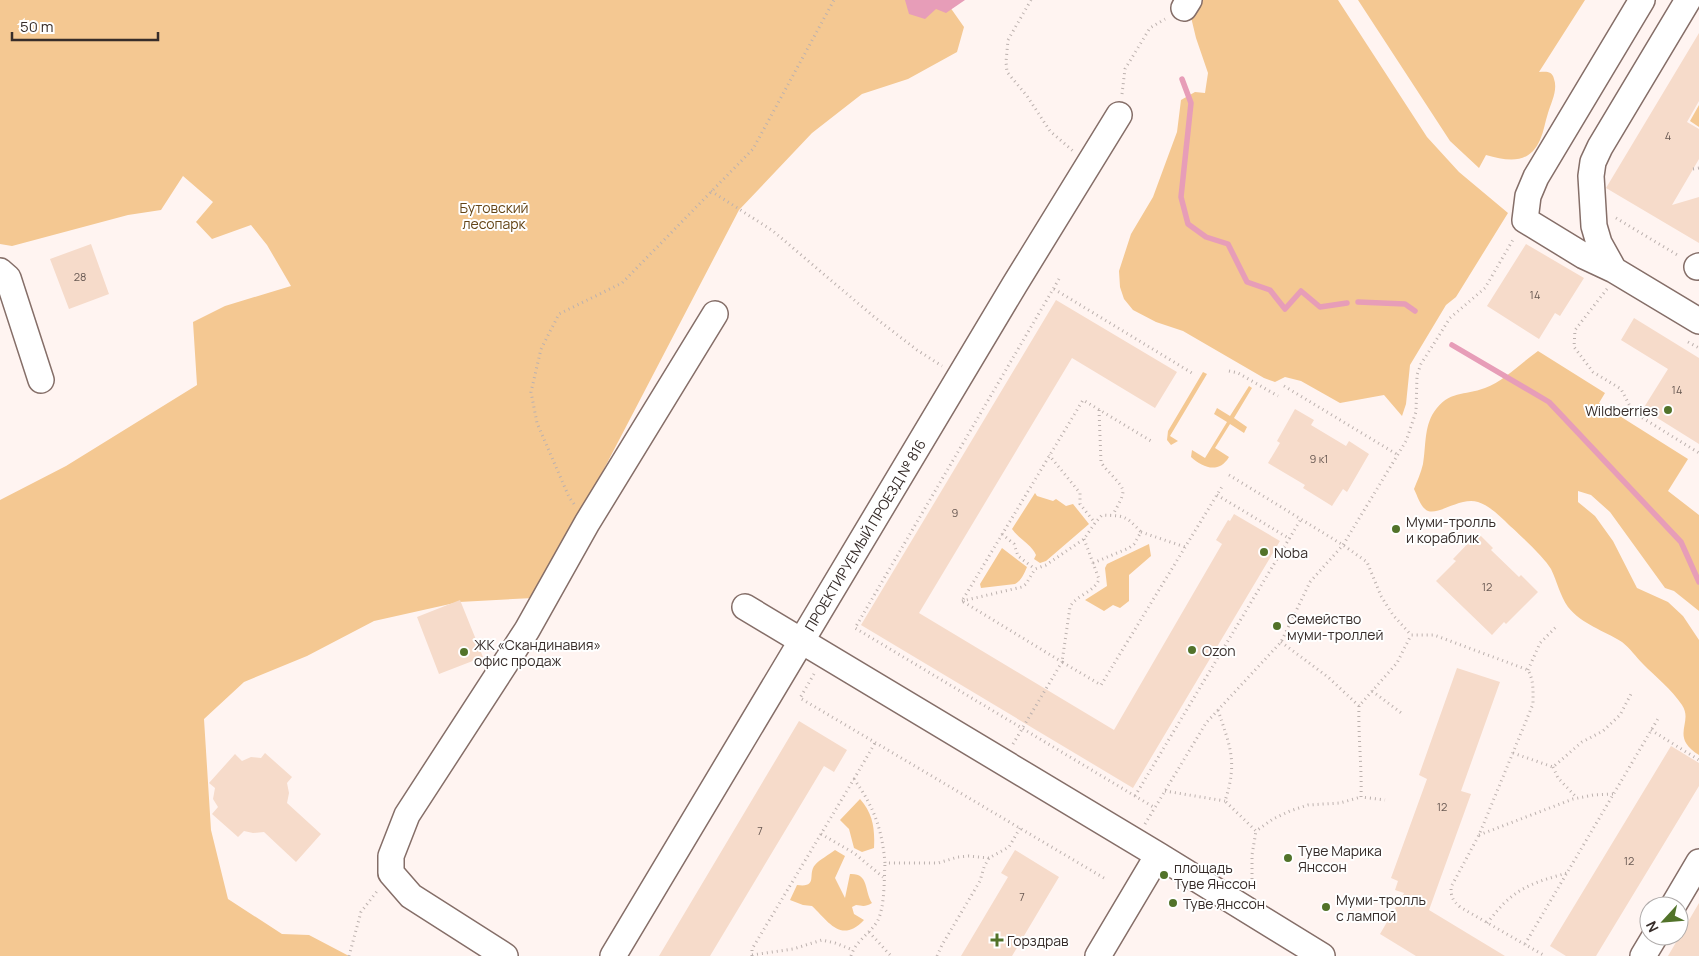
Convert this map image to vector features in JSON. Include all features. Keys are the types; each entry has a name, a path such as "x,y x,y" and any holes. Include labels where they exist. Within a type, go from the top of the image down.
{"street":[{"path":"1642,0 1536,177 1528,196 1525,220 1584,256 1611,279 1699,321"},
{"path":"1611,279 1595,232 1591,183 1593,162 1600,147 1688,0"},
{"name":"ПРОЕКТИРУЕМЫЙ ПРОЕЗД № 816","path":"613,956 1119,114"},
{"path":"0,271 8,278 41,380"},
{"path":"506,956 411,896 391,873 391,856 407,815 527,630 587,523 715,314"},
{"path":"745,607 1158,855 1322,956"},
{"path":"1098,956 1158,855"},
{"path":"1679,896 1699,862"}],"path":[{"path":"587,523 569,497 537,423 531,392 541,349 559,314 622,283 753,149 834,0"},
{"path":"1030,0 1008,40 1007,72 1027,96 1050,131 1088,165"},
{"path":"1119,114 1125,69 1150,28 1186,4"},
{"path":"1693,170 1699,168"},
{"path":"711,191 773,231 873,316 917,350 960,376"},
{"path":"1611,215 1698,266"},
{"path":"1134,841 1206,723 1281,642 1310,582 1343,545 1406,441 1416,412 1417,375 1421,364 1450,318 1485,288 1525,220"},
{"path":"1059,279 855,628 1155,808"},
{"path":"1611,279 1576,330 1574,347 1593,372 1621,389 1633,412 1699,453"},
{"path":"1054,289 1192,373"},
{"path":"1229,371 1238,373 1278,396"},
{"path":"1284,386 1398,455"},
{"path":"962,601 1083,400 1151,441"},
{"path":"1099,410 1101,462 1104,468 1122,487 1123,491 1113,515"},
{"path":"1050,455 1080,493 1080,504 1095,523"},
{"path":"1229,475 1368,562 1381,596 1393,615 1411,635 1434,636 1528,670 1534,687 1533,704 1479,835 1451,887 1451,895 1453,901 1460,907 1545,956"},
{"path":"962,601 1101,685 1223,485"},
{"path":"1217,495 1290,539"},
{"path":"962,601 1022,587 1035,569 1046,565 1084,539 1102,515 1128,518 1141,532 1185,547"},
{"path":"1135,796 1301,519"},
{"path":"1093,563 1129,548 1134,544 1141,532"},
{"path":"1002,534 1014,544 1018,556 1035,569"},
{"path":"1002,762 1062,662 1070,607 1073,602 1097,584 1099,579 1084,539"},
{"path":"1528,670 1540,643 1557,626"},
{"path":"1361,797 1362,765 1358,737 1359,706 1397,662 1411,635"},
{"path":"1281,642 1328,677 1359,706"},
{"path":"825,655 800,698 1104,878"},
{"path":"1372,691 1404,715"},
{"path":"1553,767 1582,742 1604,731 1620,715 1631,694"},
{"path":"1218,710 1232,756 1232,781 1224,801"},
{"path":"1525,944 1659,717"},
{"path":"1651,730 1699,760"},
{"path":"853,950 830,941 822,940 793,949 752,956 752,949 875,743"},
{"path":"1513,753 1553,767 1558,778 1577,798"},
{"path":"851,956 853,950 869,932 881,912 885,863 880,828 865,795 854,779"},
{"path":"1165,791 1224,801 1256,832"},
{"path":"1479,835 1577,798 1613,794"},
{"path":"1252,884 1252,855 1256,832 1273,819 1308,805 1340,803 1361,797 1384,800"},
{"path":"885,863 938,863 969,856 988,858 1009,847 1020,828"},
{"path":"821,834 854,853 884,877"},
{"path":"937,956 980,881 988,858"},
{"path":"1487,923 1508,899 1521,890 1538,882 1567,873"},
{"path":"349,956 361,912"},
{"path":"869,932 891,956"}],"green space":[{"name":"Бутовский лесопарк","path":"0,0 945,0 964,27 957,52 908,79 862,94 812,133 739,210 581,513 533,598 459,602 374,621 307,656 244,682 204,719 211,830 228,899 282,934 309,935 349,956 0,956 0,500 66,466 197,385 193,322 225,306 291,286 267,245 251,225 212,239 196,222 213,202 183,176 161,210 128,215 12,246 0,244"},
{"path":"1202,0 1338,0 1427,137 1459,172 1508,213 1456,297 1446,305 1410,365 1406,404 1402,416 1384,395 1340,403 1301,381 1285,377 1275,382 1264,378 1183,331 1156,322 1133,310 1124,299 1120,287 1119,271 1131,234 1153,197 1177,132 1181,100 1195,92 1205,93 1208,73 1190,13"},
{"path":"1358,0 1585,0 1539,72 1552,74 1555,88 1543,133 1530,154 1517,159 1502,159 1486,155 1479,168 1450,141"},
{"path":"1699,105 1699,127 1690,121"},
{"path":"1538,351 1605,393 1599,403 1688,459 1668,491 1699,515 1699,611 1674,591 1665,588 1610,512 1591,495 1578,491 1578,502 1595,516 1613,541 1637,588 1668,602 1683,616 1699,640 1699,755 1685,742 1686,718 1678,699 1625,644 1587,623 1568,607 1551,569 1532,546 1487,506 1471,501 1441,510 1429,511 1422,505 1414,489 1423,464 1428,424 1440,405 1451,397 1492,385"},
{"path":"1203,372 1207,374 1170,436 1178,441 1171,445 1167,440 1168,431"},
{"path":"1249,386 1252,388 1234,418 1247,427 1244,433 1230,424 1215,448 1229,457 1221,466 1216,467 1206,466 1196,461 1191,457 1192,450 1205,458 1227,422 1214,414 1217,408 1230,416"},
{"path":"1035,493 1037,496 1053,501 1056,499 1066,506 1073,504 1089,524 1046,561 1040,563 1034,559 1036,555 1032,548 1012,529"},
{"path":"1149,544 1151,556 1129,575 1129,601 1120,608 1113,605 1104,611 1085,600 1107,586 1105,568 1107,564"},
{"path":"1002,548 1027,567 1023,575 1015,584 981,588 980,584"},
{"path":"860,799 868,810 874,834 874,848 862,852 854,848 849,829 840,820"},
{"path":"835,850 845,856 835,878 845,898 850,874 856,874 863,879 872,903 866,906 856,905 852,907 854,914 864,920 849,930 836,928 812,906 790,900 797,885 804,885 810,882 815,865"}],"shaded area":[{"path":"905,0 965,0 946,13 936,9 925,19 909,14"}],"building":[{"path":"1699,33 1699,101 1687,122 1699,129 1699,159 1672,205 1699,197 1699,243 1606,188"},
{"path":"91,244 109,294 69,309 50,259"},
{"path":"1526,244 1584,278 1560,316 1555,313 1539,339 1487,306"},
{"path":"1056,300 1177,372 1155,408 1072,358 919,613 1114,730 1222,544 1216,540 1228,520 1230,521 1234,514 1280,541 1133,788 861,625"},
{"path":"1634,318 1699,358 1699,444 1643,409 1668,369 1621,340"},
{"path":"1295,409 1314,420 1311,425 1346,446 1349,441 1369,454 1347,492 1343,489 1332,506 1303,488 1305,485 1268,463 1280,443 1277,441"},
{"path":"1478,533 1493,548 1491,550 1538,592 1506,624 1504,622 1492,635 1436,581 1456,561 1453,559"},
{"path":"460,600 483,657 439,674 417,617"},
{"path":"1457,668 1500,682 1461,791 1471,794 1429,910 1505,956 1416,956 1380,934 1404,893 1395,890 1398,881 1391,878 1427,779 1419,775"},
{"path":"799,721 847,750 834,772 824,766 710,956 659,956"},
{"path":"1671,746 1699,763 1699,786 1596,956 1566,956 1550,946"},
{"path":"265,753 292,777 287,783 289,793 287,803 321,834 296,862 264,832 253,833 244,831 238,837 212,814 218,807 213,799 215,788 209,783 235,754 242,761 251,757 261,758"},
{"path":"1015,850 1059,877 1012,956 961,956 1008,877 1001,873"},
{"path":"1699,903 1699,956 1668,956 1674,946 1689,946 1689,920"}],"waterway":[{"path":"1182,79 1191,103 1181,197 1188,224 1206,237 1228,244 1247,282 1270,290 1285,309 1301,291 1320,307 1347,303"},
{"path":"1358,302 1405,304 1415,311"},
{"path":"1452,345 1549,402 1681,542 1699,582"}],"place":[{"name":"Wildberries","path":"1668,410"},
{"name":"Муми-тролль и кораблик","path":"1396,529"},
{"name":"Noba","path":"1264,552"},
{"name":"Семейство муми-троллей","path":"1277,626"},
{"name":"Ozon","path":"1192,650"},
{"name":"ЖК «Скандинавия» офис продаж","path":"464,652"},
{"name":"Туве Марика Янссон","path":"1288,858"},
{"name":"площадь Туве Янссон","path":"1164,875"},
{"name":"Туве Янссон","path":"1173,903"},
{"name":"Муми-тролль с лампой","path":"1326,907"},
{"name":"Горздрав","path":"997,940"}]}
